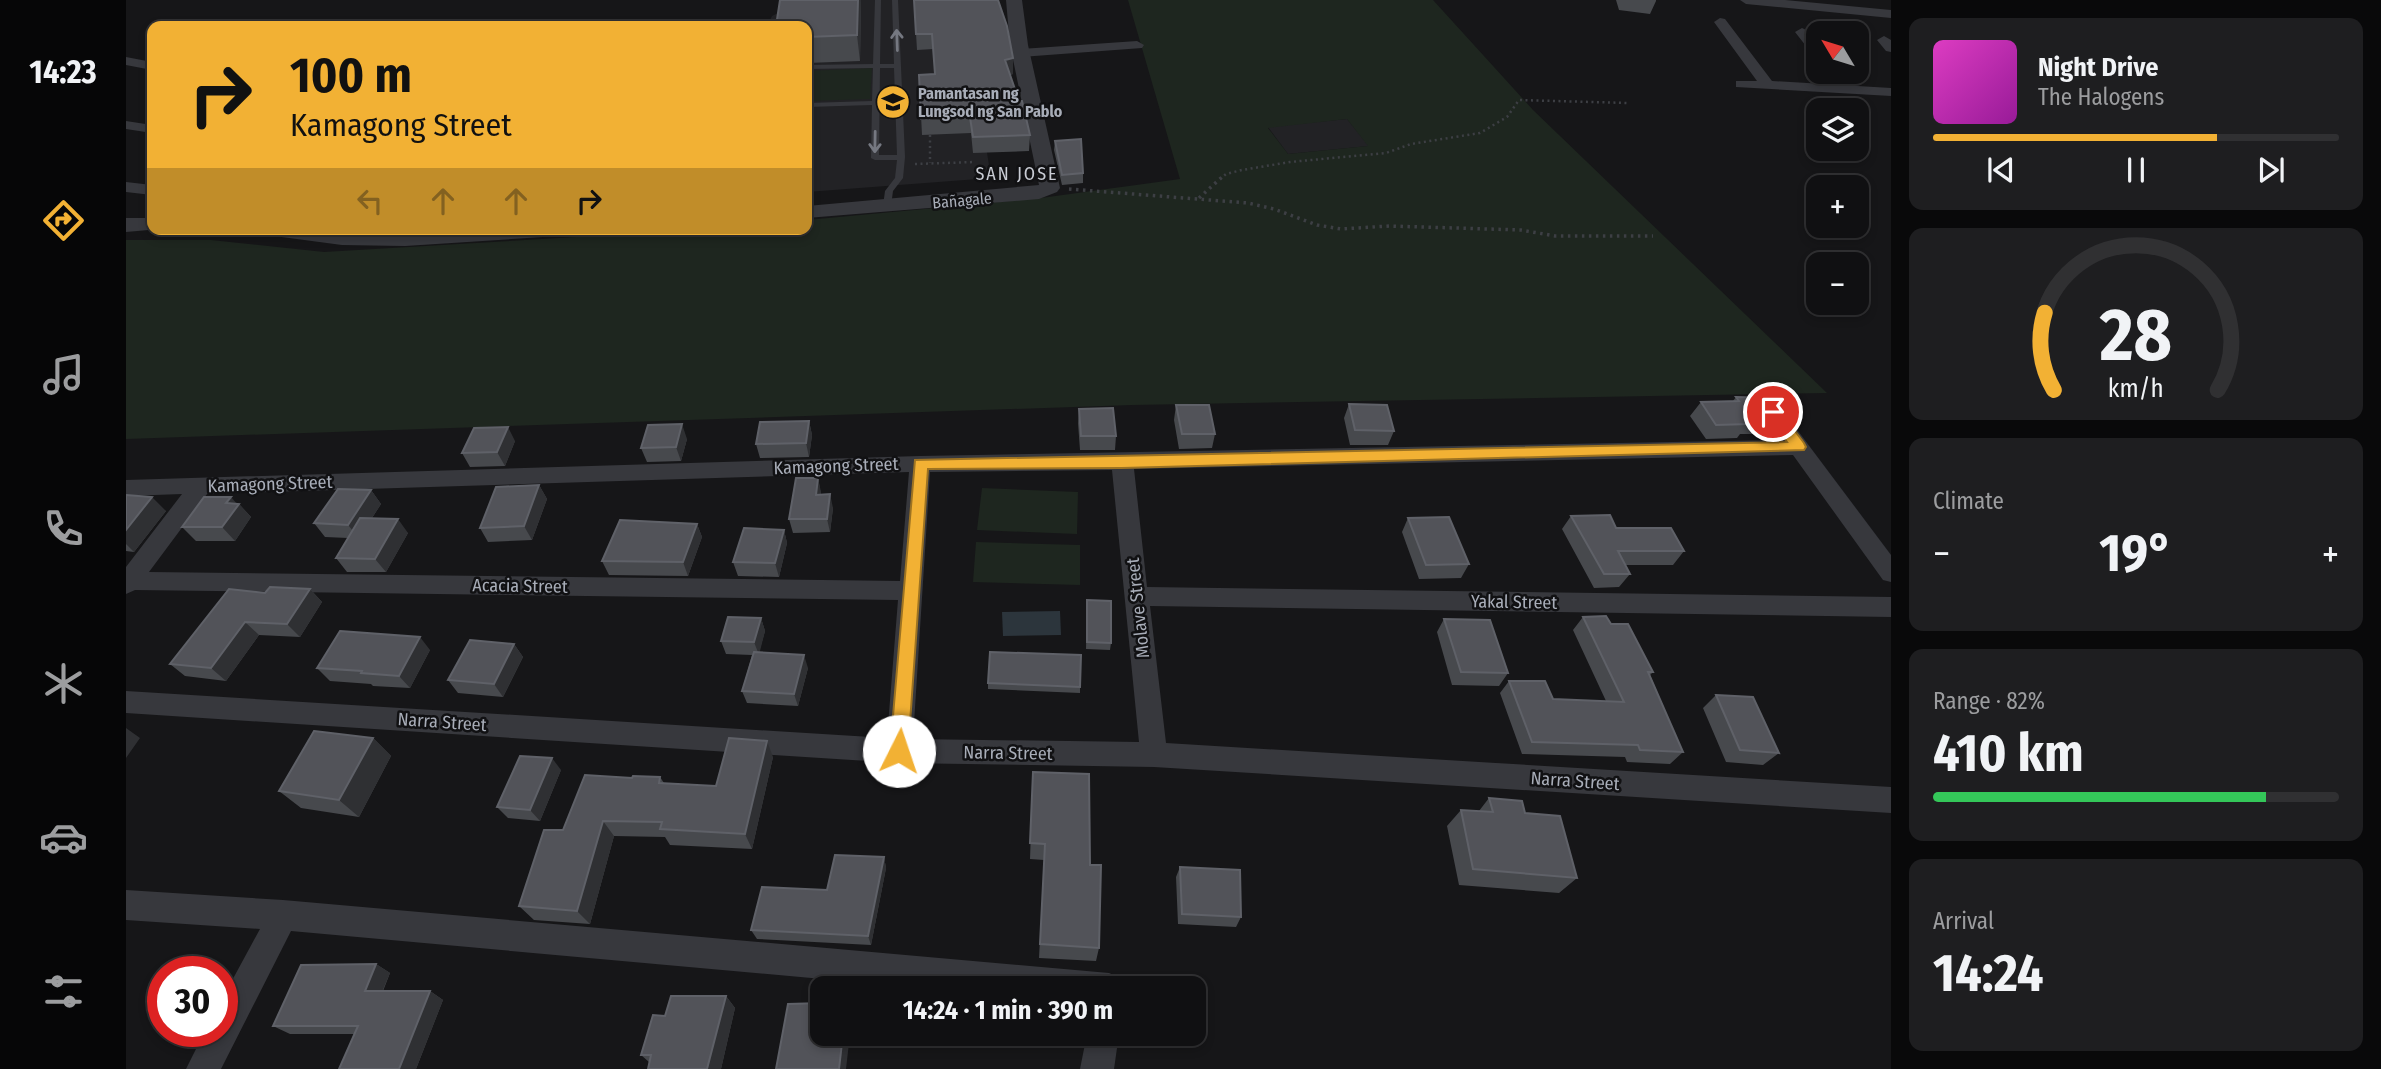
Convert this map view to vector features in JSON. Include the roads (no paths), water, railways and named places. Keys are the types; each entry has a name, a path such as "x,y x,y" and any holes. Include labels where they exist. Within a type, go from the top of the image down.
{"street":[{"path":"1014,0 1013,12 1021,53 1137,45"},
{"path":"1745,0 1891,14"},
{"path":"1720,23 1767,85"},
{"path":"1802,32 1806,37"},
{"name":"Bañagale","path":"812,212 1039,193 1050,188 1021,53"},
{"path":"126,61 147,65"},
{"path":"1741,84 1891,92"},
{"path":"1843,84 1847,89"},
{"path":"126,125 147,128"},
{"path":"126,187 147,189"},
{"path":"126,225 147,225"},
{"path":"319,235 405,239 466,235"},
{"path":"1773,412 1891,573"},
{"name":"Kamagong Street","path":"126,488 920,464 1799,447"},
{"name":"Molave Street","path":"1122,462 1154,755"},
{"path":"899,751 920,464"},
{"path":"128,583 201,486"},
{"name":"Acacia Street","path":"128,583 911,590"},
{"name":"Yakal Street","path":"1137,596 1891,607"},
{"name":"Narra Street","path":"126,702 899,751 1154,755 1891,800"},
{"path":"126,905 283,915 984,976"},
{"path":"203,1069 283,915"},
{"path":"1097,1069 1101,1046"}],"lane":[{"path":"878,0 875,158 901,162"},
{"path":"887,206 889,191 899,178 901,162 895,0"},
{"path":"812,68 898,66"},
{"path":"812,105 876,103"}],"place":[{"name":"Pamantasan ng Lungsod ng San Pablo","path":"893,102"}],"district":[{"name":"SAN JOSE","path":"1017,174"}]}
